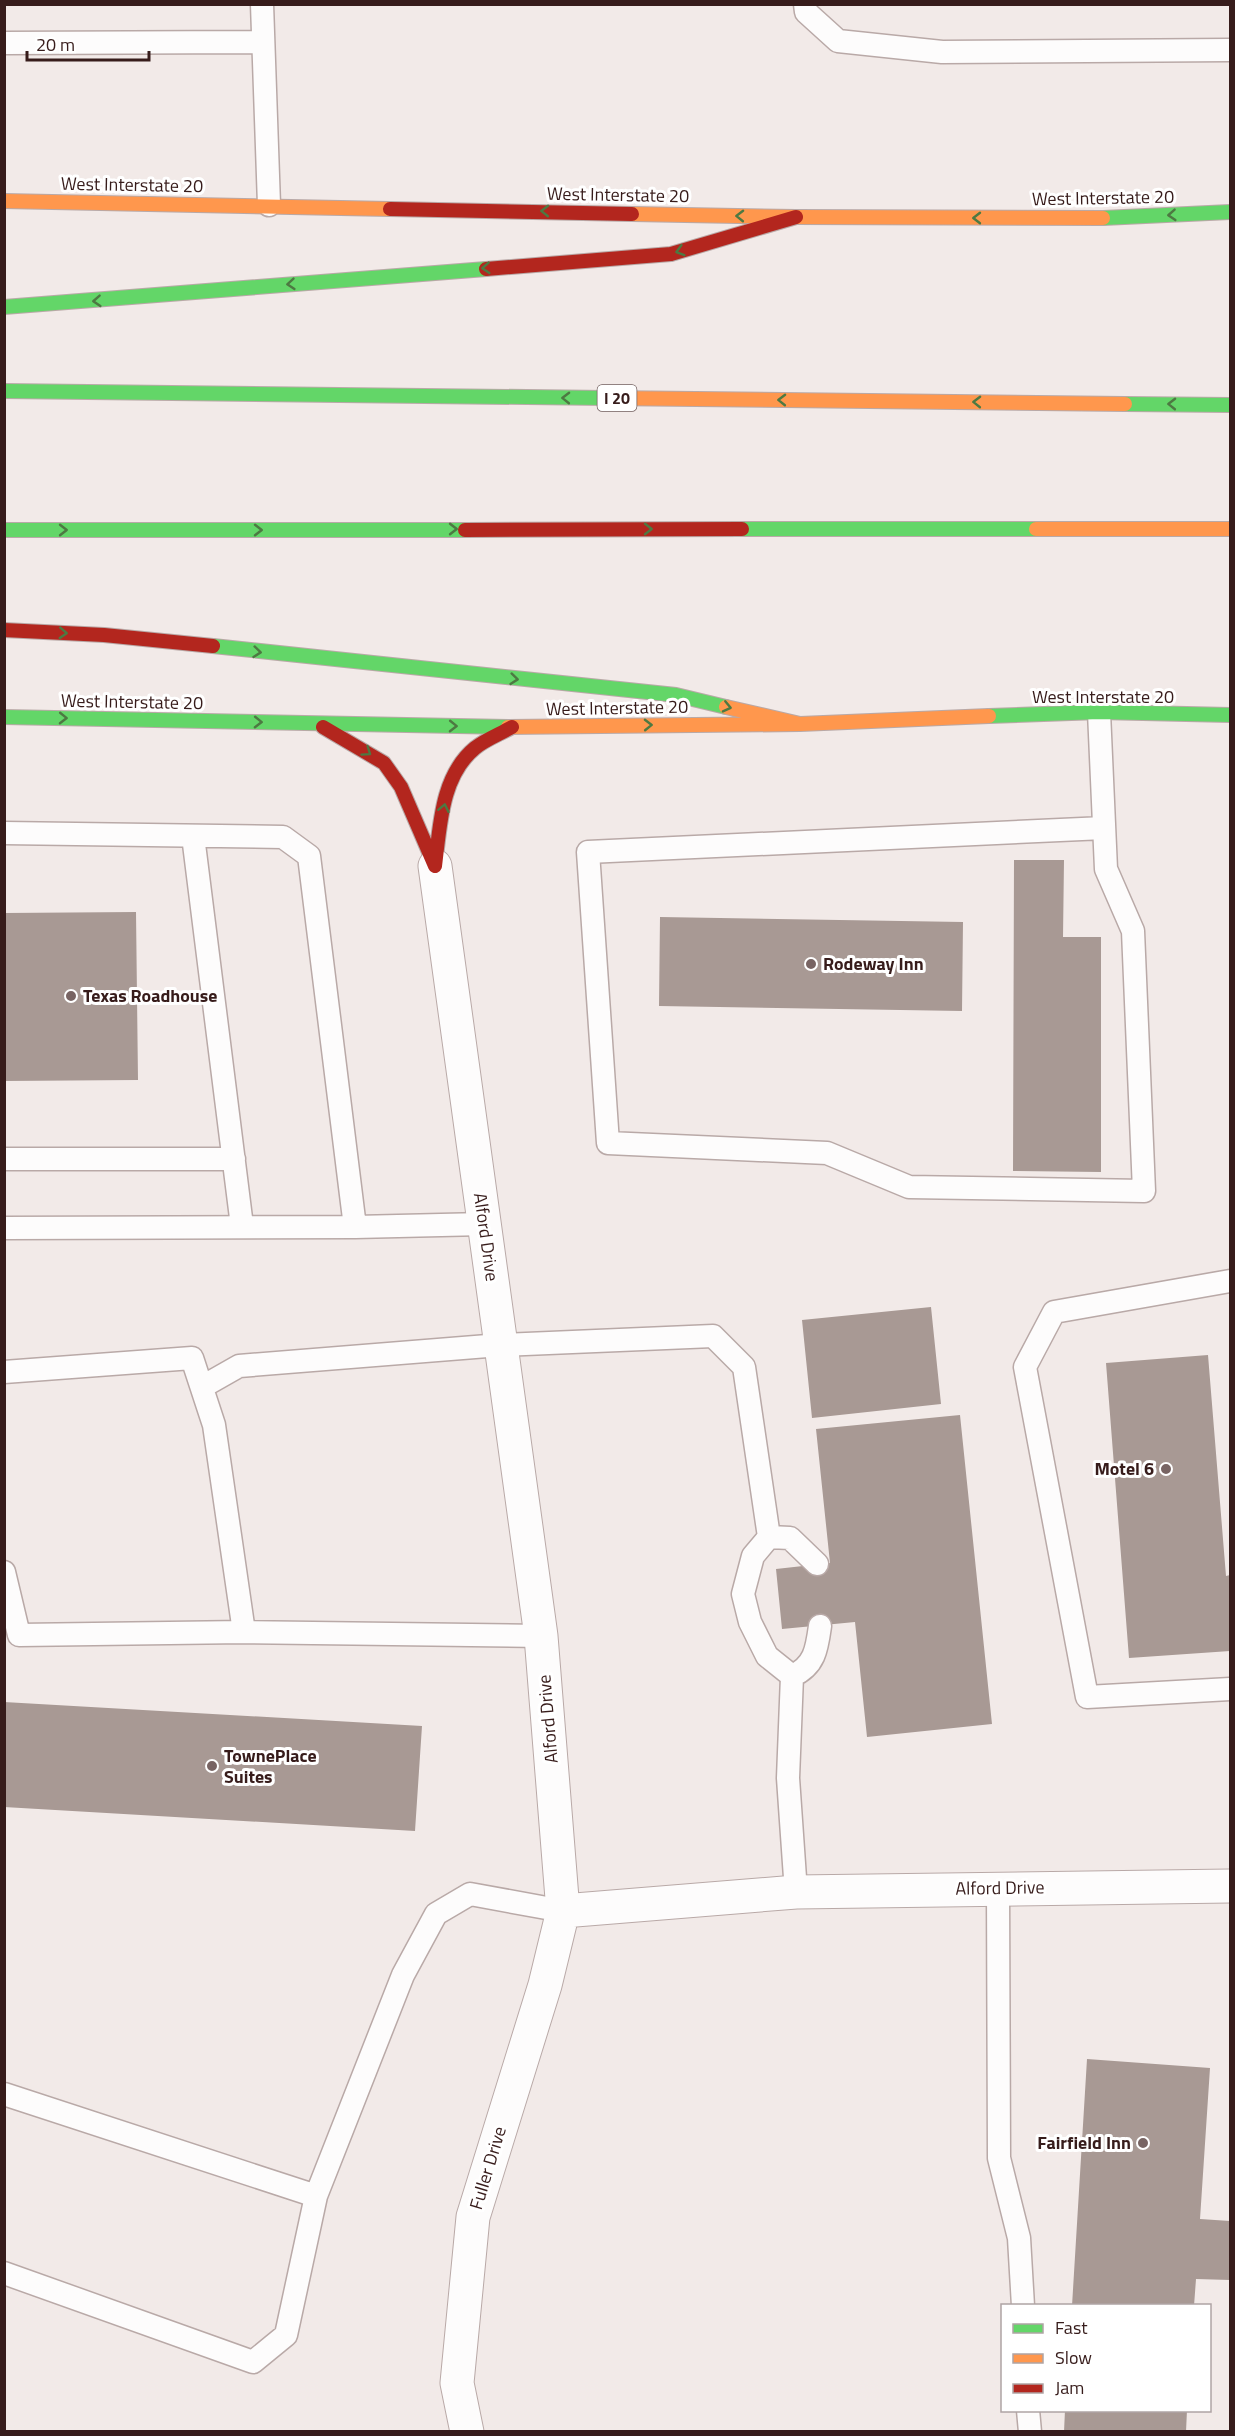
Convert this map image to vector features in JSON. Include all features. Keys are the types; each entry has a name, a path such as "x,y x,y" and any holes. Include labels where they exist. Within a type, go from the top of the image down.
{"main road":[{"name":"West Interstate 20","path":"4,201 796,217 1123,218 1230,212"},
{"path":"4,307 671,254 796,217"},
{"name":"I 20","path":"4,391 1230,405"},
{"path":"4,530 1230,529"},
{"path":"4,630 104,635 675,695 800,724"},
{"name":"West Interstate 20","path":"4,717 512,727 800,724 1099,712 1230,715"},
{"path":"316,724 360,747 384,763 401,787 435,866"},
{"path":"435,866 448,790 457,767 475,748 512,727"}],"street":[{"name":"Alford Drive","path":"435,866 541,1636 563,1911 796,1892 1230,1886"},
{"name":"Fuller Drive","path":"467,2432 457,2383 473,2217 545,1985 563,1911"}],"lane":[{"path":"262,4 269,205"},
{"path":"805,4 806,12 838,40 930,51 1230,50"},
{"path":"4,44 263,42"},
{"path":"1099,712 1106,869 1133,931 1144,1191 909,1187 827,1153 608,1143 588,852 1104,828"},
{"path":"4,834 283,837 309,856 356,1227"},
{"path":"193,836 242,1226"},
{"path":"4,1159 234,1159"},
{"path":"4,1228 356,1227 484,1224"},
{"path":"1230,1281 1054,1312 1025,1366 1087,1696 1230,1689"},
{"path":"202,1387 238,1366 500,1345 713,1336 744,1367 769,1537 753,1557 743,1594 750,1622 767,1656 792,1676"},
{"path":"4,1372 192,1358 214,1425 244,1632"},
{"path":"769,1537 790,1538 817,1564"},
{"path":"4,1572 19,1635 244,1632 541,1636"},
{"path":"792,1676 804,1671 816,1654 820,1626"},
{"path":"792,1676 788,1778 796,1892"},
{"path":"998,1888 999,2158 1019,2238 1023,2304"},
{"path":"4,2273 253,2362 286,2335 316,2196 403,1975 436,1914 470,1894 563,1911"},
{"path":"4,2094 316,2196"},
{"path":"1028,2412 1030,2432"}],"building":[{"path":"1014,860 1064,860 1063,937 1101,937 1101,1172 1013,1171"},
{"name":"Texas Roadhouse","path":"136,912 138,1080 4,1081 4,913"},
{"name":"Rodeway Inn","path":"660,917 963,922 962,1011 659,1006"},
{"path":"931,1307 941,1404 812,1418 802,1320"},
{"name":"Motel 6","path":"1208,1355 1226,1576 1230,1575 1230,1651 1129,1658 1106,1363"},
{"path":"960,1415 992,1724 867,1737 855,1622 782,1629 776,1569 830,1563 816,1429"},
{"name":"TownePlace Suites","path":"4,1702 422,1726 415,1831 4,1807"},
{"name":"Fairfield Inn","path":"1087,2059 1210,2068 1200,2219 1230,2221 1230,2280 1196,2279 1194,2304 1072,2304"},
{"path":"1065,2412 1187,2412 1186,2432 1064,2432"}],"traffic: fast":[{"path":"1103,218 1230,212"},
{"path":"4,307 486,269"},
{"path":"4,391 605,398"},
{"path":"1125,404 1230,405"},
{"path":"742,529 1036,529"},
{"path":"4,530 465,530"},
{"path":"213,646 676,695 726,707"},
{"path":"989,716 1099,712 1230,715"},
{"path":"4,717 508,727"}],"traffic: slow":[{"path":"4,201 390,209"},
{"path":"632,214 1103,218"},
{"path":"605,398 1125,404"},
{"path":"1036,529 1230,529"},
{"path":"726,707 800,724"},
{"path":"508,727 800,724 989,716"}],"traffic: jam":[{"path":"390,209 632,214"},
{"path":"486,269 671,254 796,217"},
{"path":"465,530 742,529"},
{"path":"4,630 104,635 213,646"},
{"path":"323,727 384,763 401,787 435,866"},
{"path":"435,866 444,802 455,773 475,748 512,727"}],"place":[{"name":"Rodeway Inn","path":"811,964"},
{"name":"Texas Roadhouse","path":"71,996"},
{"name":"Motel 6","path":"1166,1469"},
{"name":"TownePlace Suites","path":"212,1766"},
{"name":"Fairfield Inn","path":"1143,2143"}]}
